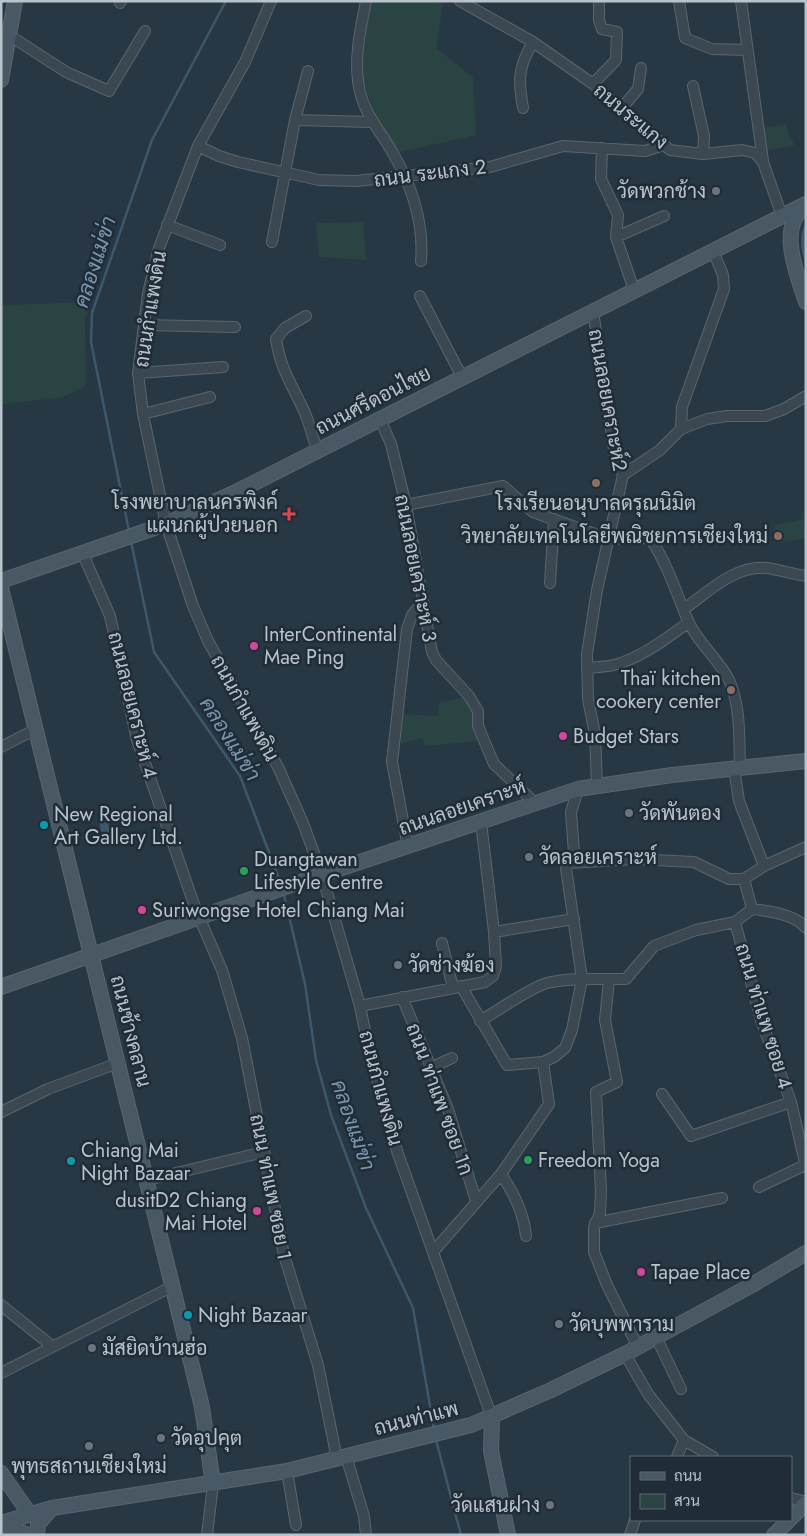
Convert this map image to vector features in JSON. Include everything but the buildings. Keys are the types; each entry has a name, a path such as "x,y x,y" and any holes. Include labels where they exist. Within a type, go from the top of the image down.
{"street":[{"path":"1,80 15,1"},
{"name":"ถนนกำแพงดิน","path":"271,1 245,62 198,146 159,248 144,325 138,373 143,414 166,524 193,606 208,641 278,767 303,823 322,875 360,1006 369,1051 397,1151 492,1418"},
{"path":"366,1 357,56 360,91 371,122 394,154 405,177 419,221 422,241 421,260"},
{"name":"ถนนระแกง","path":"460,1 533,42 593,84 664,146 679,153 703,154 750,150 763,162"},
{"path":"593,84 616,60 616,32 602,29 599,20 599,1"},
{"path":"679,1 685,38 712,49 746,50"},
{"path":"741,1 746,50 763,162 782,216"},
{"path":"9,35 66,72 109,91 145,32"},
{"path":"523,108 518,81 524,58 533,42"},
{"path":"621,109 638,89 641,68"},
{"path":"272,242 295,120 308,71"},
{"path":"693,86 704,136 703,154"},
{"path":"295,120 371,122"},
{"name":"ถนน ระแกง 2","path":"198,146 238,162 319,180 356,181 490,167 563,146 645,150 664,146"},
{"path":"602,148 601,179 618,215 616,237 634,290"},
{"path":"806,205 794,219 790,233 806,302"},
{"name":"ถนนศรีดอนไชย","path":"1,581 166,524 238,491 713,250 806,205"},
{"path":"616,237 664,216"},
{"path":"167,225 220,245"},
{"name":"ถนนศรีดอนไชย","path":"753,231 774,228 782,231 792,244"},
{"path":"681,429 682,406 724,289 723,275 713,250"},
{"path":"420,296 462,377"},
{"name":"ถนนลอยเคราะห์2","path":"593,311 615,456 623,474 596,590 587,654 588,699 595,734 597,785"},
{"path":"306,316 285,328 276,339 280,362 305,413 310,434 318,451"},
{"path":"144,325 234,327"},
{"path":"138,373 223,367"},
{"path":"623,474 660,450 681,429 707,419 727,416 765,416 784,409 806,396"},
{"path":"143,414 210,397"},
{"name":"ถนนลอยเคราะห์ 3","path":"380,419 391,444 406,505 430,644 436,660 469,696 478,711 478,726 494,764 535,803"},
{"path":"406,505 504,486 533,512 554,520 609,539 647,538 652,541 689,622 706,651 729,679 732,687 735,696 739,801 764,866"},
{"path":"550,583 554,520"},
{"name":"ถนนลอยเคราะห์ 4","path":"82,552 110,616 137,740 199,917"},
{"path":"684,609 734,574 749,569 766,568 806,576"},
{"name":"ถนนช้างคลาน","path":"1,588 202,1407 213,1484"},
{"path":"408,847 392,762 407,629 412,615 423,602"},
{"path":"587,668 614,665 627,660 664,640 689,622"},
{"path":"1,747 36,728"},
{"name":"ถนนลอยเคราะห์","path":"1,987 294,884 560,794 597,785 806,761"},
{"path":"442,943 457,987 507,1065 543,1062 566,1048 572,1030 582,979 566,868 574,853 572,812 578,789"},
{"path":"560,794 572,812"},
{"path":"360,1006 485,982 494,976 496,966 494,932 481,822"},
{"path":"569,863 634,859 694,862 729,878 744,878 764,866 806,847"},
{"path":"744,878 752,909"},
{"path":"480,1021 534,988 548,983 582,979 626,980 654,946 696,930 735,922 752,909 785,916 803,924 806,928"},
{"name":"ถนน ท่าแพ ซอย 1","path":"199,917 222,970 242,1038 284,1255 318,1364 341,1458 364,1516 366,1535"},
{"path":"494,932 574,919"},
{"name":"ถนน ท่าแพ ซอย 4","path":"735,922 761,1020 791,1102 806,1166"},
{"path":"609,980 605,1020 617,1082 596,1092 601,1191 600,1213 595,1223 593,1236 598,1264 638,1347"},
{"name":"ถนน ท่าแพ ซอย 1ก","path":"402,997 448,1109 476,1201"},
{"path":"430,1068 452,1058"},
{"path":"433,1252 501,1174 549,1104 543,1062"},
{"path":"1,1112 48,1089 118,1063"},
{"path":"662,1094 691,1136 791,1102"},
{"path":"147,1180 264,1152"},
{"path":"759,1187 806,1166"},
{"path":"501,1174 509,1186 524,1220 526,1236"},
{"path":"595,1223 722,1198"},
{"name":"ถนนท่าแพ","path":"1,1523 29,1513 52,1508 287,1471 471,1425 492,1418 656,1338 806,1253"},
{"path":"1,1372 173,1286"},
{"path":"1,1305 52,1346"},
{"path":"656,1338 681,1389"},
{"path":"625,1354 648,1394 684,1440 710,1456"},
{"path":"492,1418 491,1451 508,1535"},
{"path":"471,1425 482,1434 491,1451"},
{"path":"677,1456 684,1440"},
{"path":"287,1471 296,1525"},
{"path":"1,1474 29,1513"},
{"path":"207,1535 213,1484"},
{"path":"792,1498 806,1502 792,1517"},
{"path":"37,1535 38,1524 52,1508"},
{"path":"630,1535 635,1521"},
{"path":"774,1535 788,1521"},
{"path":"1,1531 15,1530 28,1535"}],"green space":[{"path":"372,1 437,1 443,4 436,48 473,77 476,135 400,152 376,119 361,74 367,20"},
{"path":"786,124 790,138 795,145 765,151 761,128"},
{"path":"363,222 366,260 319,257 316,223"},
{"path":"90,302 85,320 86,386 61,398 1,404 1,305"},
{"path":"804,519 806,538 777,543 774,525"},
{"path":"467,697 481,741 425,746 422,738 401,744 401,714 438,716 439,702"}],"water":[{"path":"806,222 806,267 801,244 803,228"},
{"path":"107,817 110,833 102,835 98,818"}],"waterway":[{"name":"คลองแม่ข่า","path":"129,531 91,342 92,313 152,140 226,1"},
{"name":"คลองแม่ข่า","path":"131,541 154,652 240,776 281,884"},
{"name":"คลองแม่ข่า","path":"283,891 305,984 316,1060 331,1115 366,1208 413,1308 434,1429"},
{"name":"คลองแม่ข่า","path":"436,1440 461,1535"}],"place":[{"name":"วัดพวกช้าง","path":"716,191"},
{"name":"โรงเรียนอนุบาลดรุณนิมิต","path":"596,483"},
{"name":"โรงพยาบาลนครพิงค์ แผนกผู้ป่วยนอก","path":"289,514"},
{"name":"วิทยาลัยเทคโนโลยีพณิชยการเชียงใหม่","path":"778,536"},
{"name":"InterContinental Mae Ping","path":"254,646"},
{"name":"Thaï kitchen cookery center","path":"731,690"},
{"name":"Budget Stars","path":"563,736"},
{"name":"วัดพันตอง","path":"629,813"},
{"name":"New Regional Art Gallery Ltd.","path":"44,825"},
{"name":"วัดลอยเคราะห์","path":"529,857"},
{"name":"Duangtawan Lifestyle Centre","path":"244,871"},
{"name":"Suriwongse Hotel Chiang Mai","path":"142,910"},
{"name":"วัดช่างฆ้อง","path":"398,965"},
{"name":"Freedom Yoga","path":"528,1160"},
{"name":"Chiang Mai Night Bazaar","path":"71,1161"},
{"name":"dusitD2 Chiang Mai Hotel","path":"257,1211"},
{"name":"Tapae Place","path":"641,1272"},
{"name":"Night Bazaar","path":"188,1315"},
{"name":"วัดบุพพาราม","path":"559,1324"},
{"name":"มัสยิดบ้านฮ่อ","path":"92,1348"},
{"name":"วัดอุปคุต","path":"161,1438"},
{"name":"พุทธสถานเชียงใหม่","path":"89,1446"},
{"name":"วัดแสนฝาง","path":"550,1505"}]}
